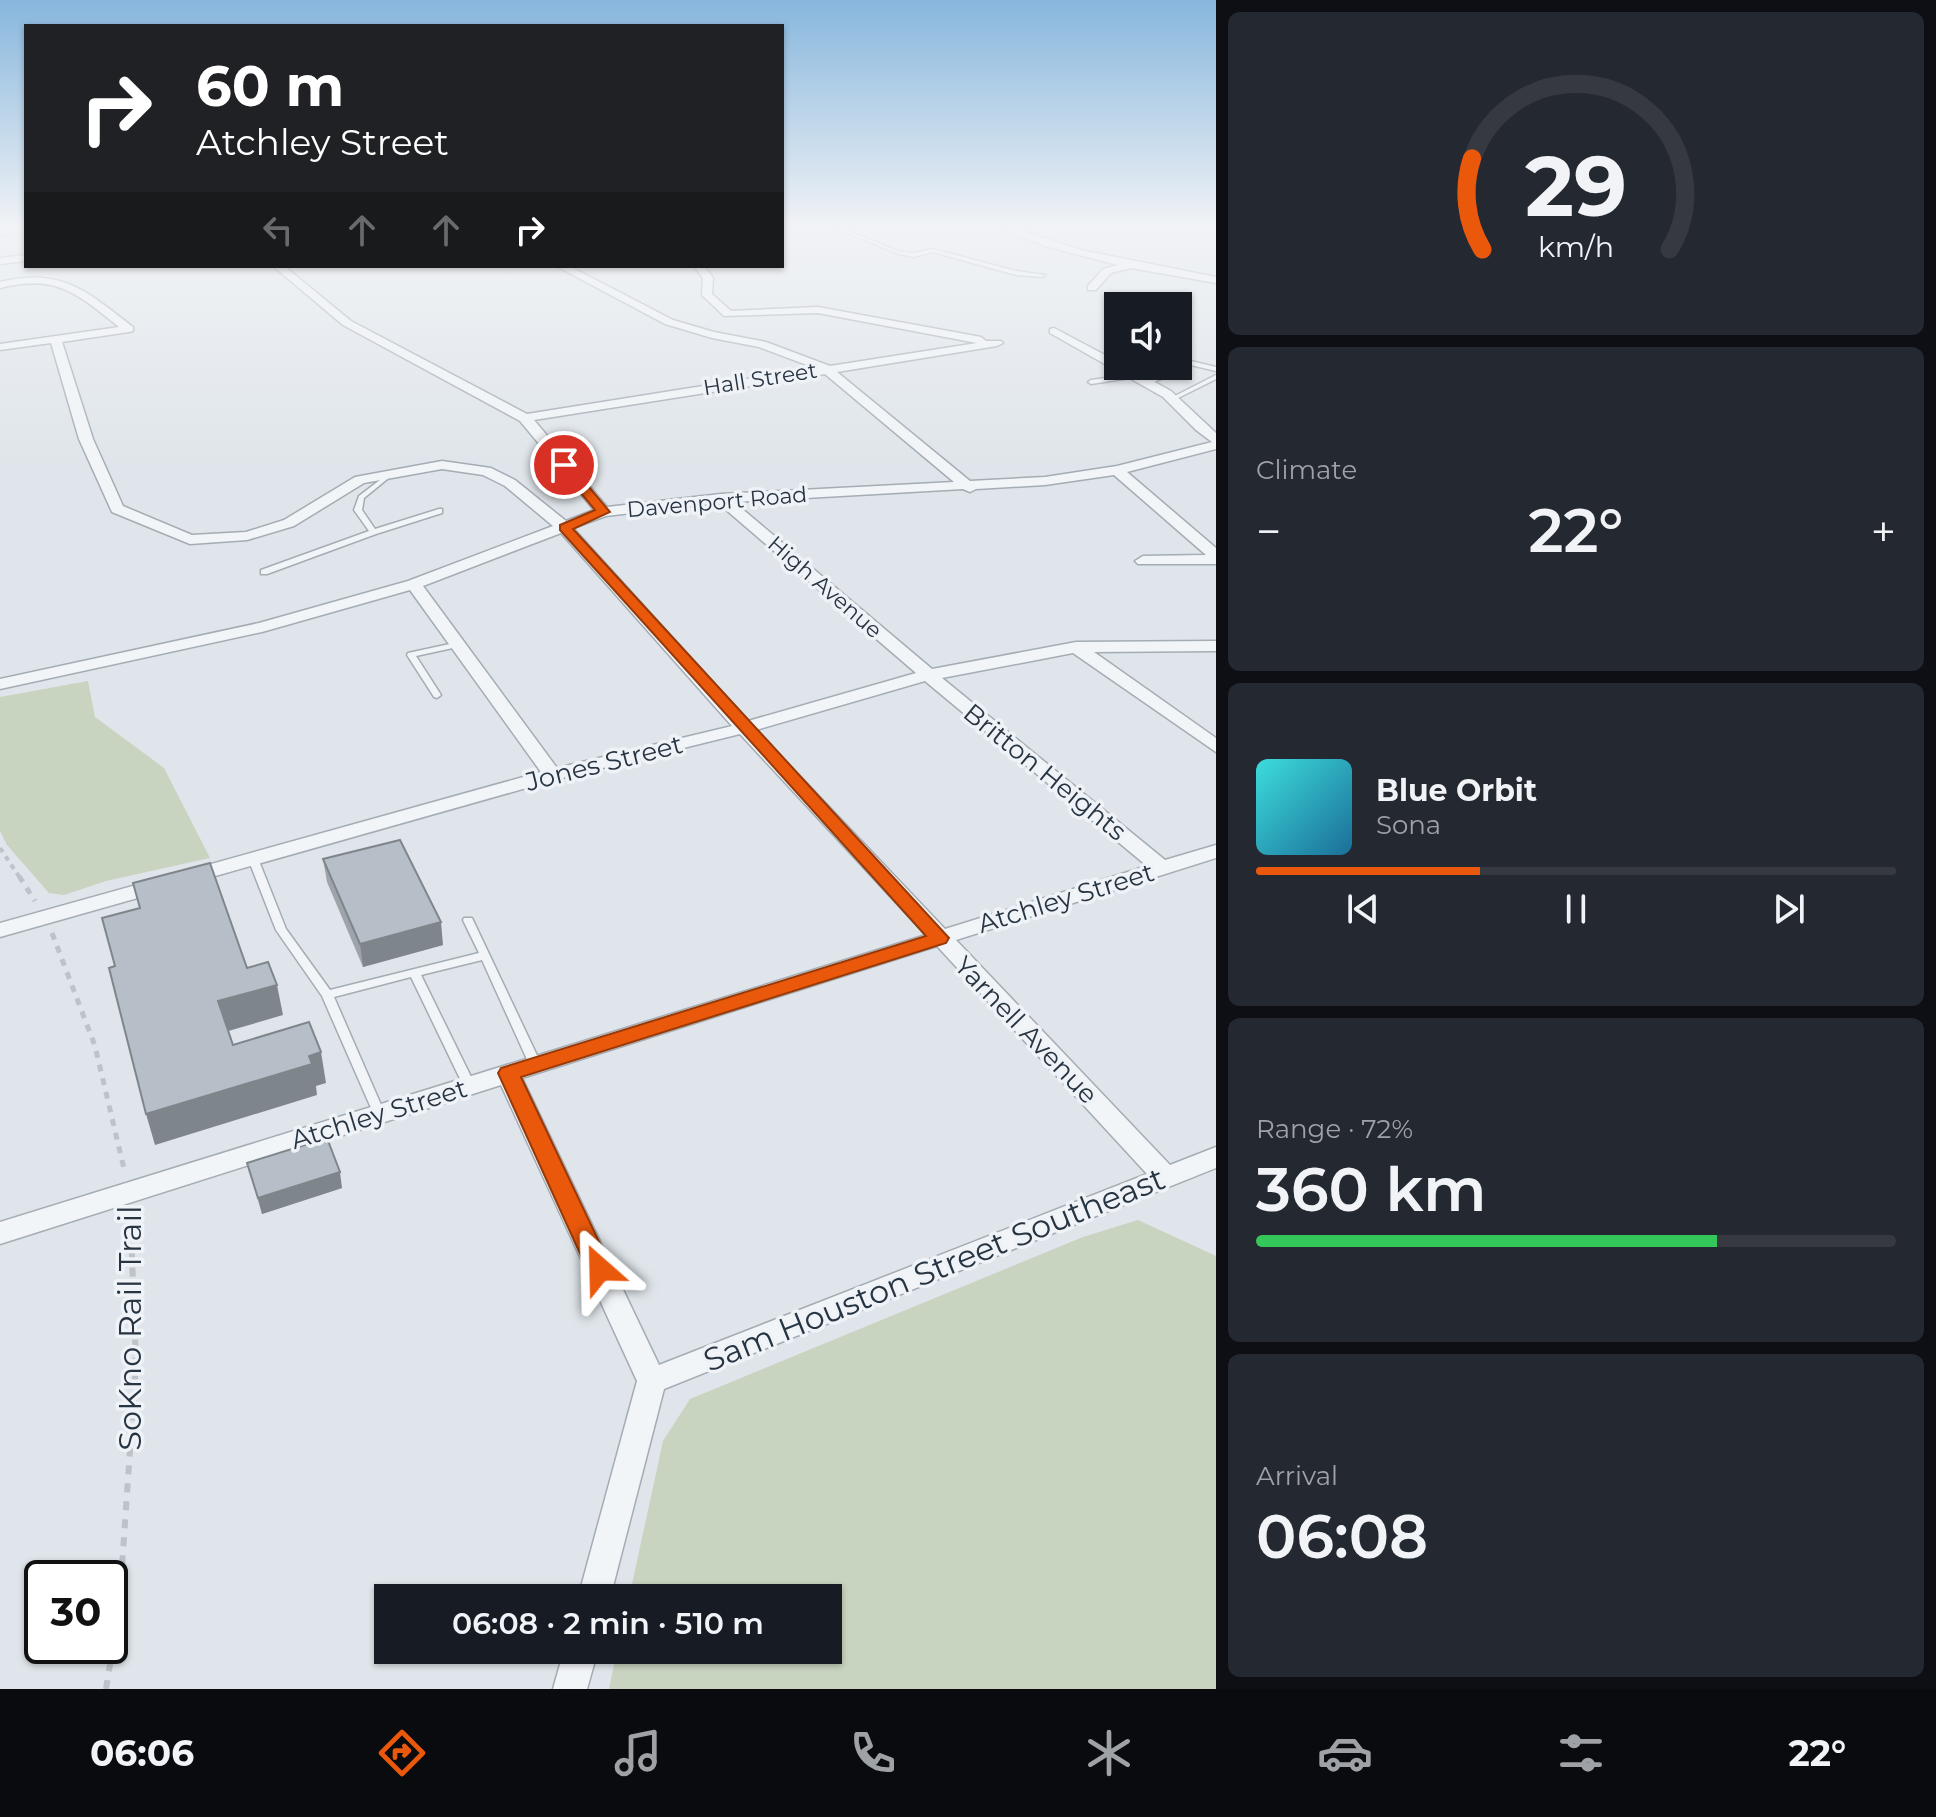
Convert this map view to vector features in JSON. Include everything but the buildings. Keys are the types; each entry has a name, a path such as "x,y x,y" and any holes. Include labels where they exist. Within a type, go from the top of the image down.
{"street":[{"path":"0,347 129,329 97,305"},
{"path":"325,305 347,323 525,418 603,512"},
{"path":"636,305 669,322 712,335 762,344 825,368 970,488"},
{"name":"Hall Street","path":"525,418 997,343 818,310 728,314 718,305"},
{"path":"1054,331 1104,360"},
{"name":"Yarnell Avenue","path":"56,340 86,439 117,509 190,540 247,536 275,527 360,480 442,465 486,471 510,483 565,528 744,728 1166,1177"},
{"path":"1141,380 1172,399 1193,425 1216,442"},
{"name":"Davenport Road","path":"0,684 262,627 414,584 603,512 721,498 970,488 1117,470 1216,442"},
{"path":"1117,470 1216,558"},
{"name":"High Avenue","path":"721,498 928,675"},
{"path":"1143,561 1216,558"},
{"path":"414,584 552,775"},
{"name":"Jones Street","path":"0,930 552,775 744,728 928,675 1076,647 1216,646"},
{"path":"1076,647 1216,746"},
{"name":"Britton Heights","path":"928,675 1162,868"},
{"name":"Atchley Street","path":"0,1233 1216,851"},
{"path":"508,1073 652,1381 598,1584"},
{"name":"Sam Houston Street Southeast","path":"652,1381 1216,1157"},
{"path":"570,1689 577,1664"}],"lane":[{"path":"1099,357 1104,357"},
{"path":"1192,363 1216,369"},
{"path":"1172,399 1216,377"},
{"path":"1091,382 1105,380"},
{"path":"1147,383 1154,380"},
{"path":"373,532 358,510 361,497 389,475"},
{"path":"264,572 439,511"},
{"path":"437,695 411,655 459,644"},
{"path":"254,861 281,930 327,995 379,1114"},
{"path":"468,920 536,1066"},
{"path":"327,995 485,955"},
{"path":"415,974 470,1087"}],"path":[{"name":"SoKno Rail Trail","path":"0,848 46,918 95,1046 130,1191 136,1363 119,1610 106,1689"}],"green space":[{"path":"88,681 95,717 164,768 210,858 106,881 64,895 49,893 7,845 0,831 0,697"},
{"path":"1138,1220 1216,1256 1216,1689 609,1689 614,1664 842,1664 842,1584 632,1584 663,1441 690,1399 1083,1237"}],"route":[{"path":"564,465 603,512 565,528 744,728 939,938 508,1073 600,1269"}]}
